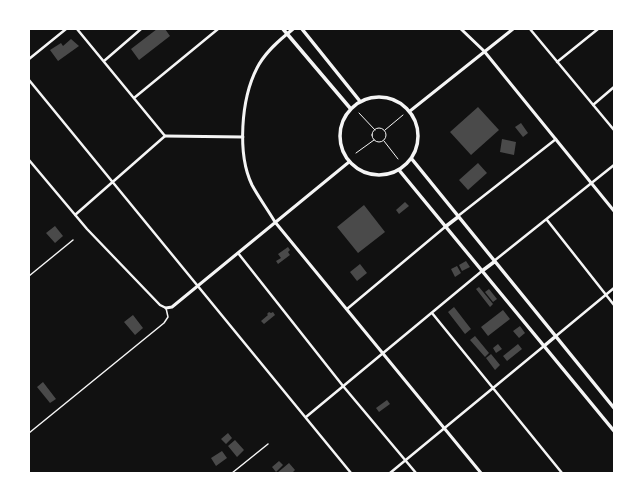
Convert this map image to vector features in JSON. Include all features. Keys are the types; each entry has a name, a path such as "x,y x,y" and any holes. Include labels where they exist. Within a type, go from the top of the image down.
{"main road":[{"path":"283,29 350,108"},
{"path":"287,34 293,29"},
{"path":"302,29 359,100"},
{"path":"374,96 388,97 400,102 410,112 416,122 418,135 417,147 411,158 399,170 378,176 368,174 349,162 342,152 339,141 343,118 350,108 359,100 374,96"},
{"path":"411,158 614,408"},
{"path":"399,170 445,228 614,431"},
{"path":"445,228 458,216"},
{"path":"482,271 494,262"},
{"path":"544,346 556,336"}],"street":[{"path":"29,59 66,29"},
{"path":"77,29 165,136"},
{"path":"104,61 141,29"},
{"path":"134,98 218,29"},
{"path":"461,29 484,51 614,211"},
{"path":"410,112 513,29"},
{"path":"530,29 614,130"},
{"path":"557,62 598,29"},
{"path":"287,34 268,52 257,69 244,111 243,137 245,160 252,184 275,222 481,473"},
{"path":"29,80 198,284 351,473"},
{"path":"593,105 614,87"},
{"path":"75,215 165,136 243,137"},
{"path":"458,216 556,139"},
{"path":"29,160 75,215 160,305 166,308 172,307 198,284 349,162"},
{"path":"494,262 614,165"},
{"path":"547,220 614,305"},
{"path":"347,309 445,228"},
{"path":"238,252 343,386 416,473"},
{"path":"306,417 482,271"},
{"path":"556,336 614,288"},
{"path":"432,313 562,473"},
{"path":"390,473 544,346"}],"lane":[{"path":"29,276 73,240"},
{"path":"29,433 164,323 168,317 166,308"},
{"path":"232,473 268,444"}],"path":[{"path":"360,113 375,130"},
{"path":"384,131 403,115"},
{"path":"375,130 380,129 384,131"},
{"path":"374,140 373,136 375,130"},
{"path":"384,131 386,135 384,140"},
{"path":"374,140 380,142 384,140"},
{"path":"356,153 374,140"},
{"path":"384,140 398,159"}],"building":[{"path":"157,29 165,29 170,36 139,60 131,49"},
{"path":"71,39 79,46 58,61 50,50 61,43 63,46"},
{"path":"478,107 499,130 471,155 450,132"},
{"path":"521,123 528,133 523,137 515,127"},
{"path":"502,139 516,142 514,155 500,152"},
{"path":"478,163 487,173 468,190 459,180"},
{"path":"405,202 409,206 399,214 396,210"},
{"path":"364,205 385,232 358,253 337,227"},
{"path":"55,226 63,236 55,243 46,233"},
{"path":"288,247 290,250 288,252 290,255 278,264 276,261 281,258 278,254"},
{"path":"466,261 470,267 462,271 459,265"},
{"path":"360,264 367,273 357,281 350,272"},
{"path":"457,266 461,273 455,277 451,269"},
{"path":"479,287 493,304 490,307 476,289"},
{"path":"489,289 497,299 493,302 485,292"},
{"path":"454,307 471,329 465,334 448,312"},
{"path":"503,310 510,319 488,336 481,327"},
{"path":"269,312 273,312 275,315 264,324 261,321 268,315 267,314"},
{"path":"133,315 143,328 135,335 124,322"},
{"path":"520,326 525,333 519,338 513,331"},
{"path":"475,336 489,353 485,357 470,340"},
{"path":"498,344 502,349 496,353 493,348"},
{"path":"518,344 522,349 507,361 503,356"},
{"path":"491,354 500,365 495,370 486,358"},
{"path":"43,382 56,399 50,403 37,387"},
{"path":"387,400 390,404 379,412 376,408"},
{"path":"228,433 232,438 226,444 221,439"},
{"path":"235,440 244,450 237,457 228,446"},
{"path":"222,451 227,458 216,466 211,458"},
{"path":"279,461 283,465 276,472 272,467"},
{"path":"289,463 295,470 292,473 277,473"}]}
